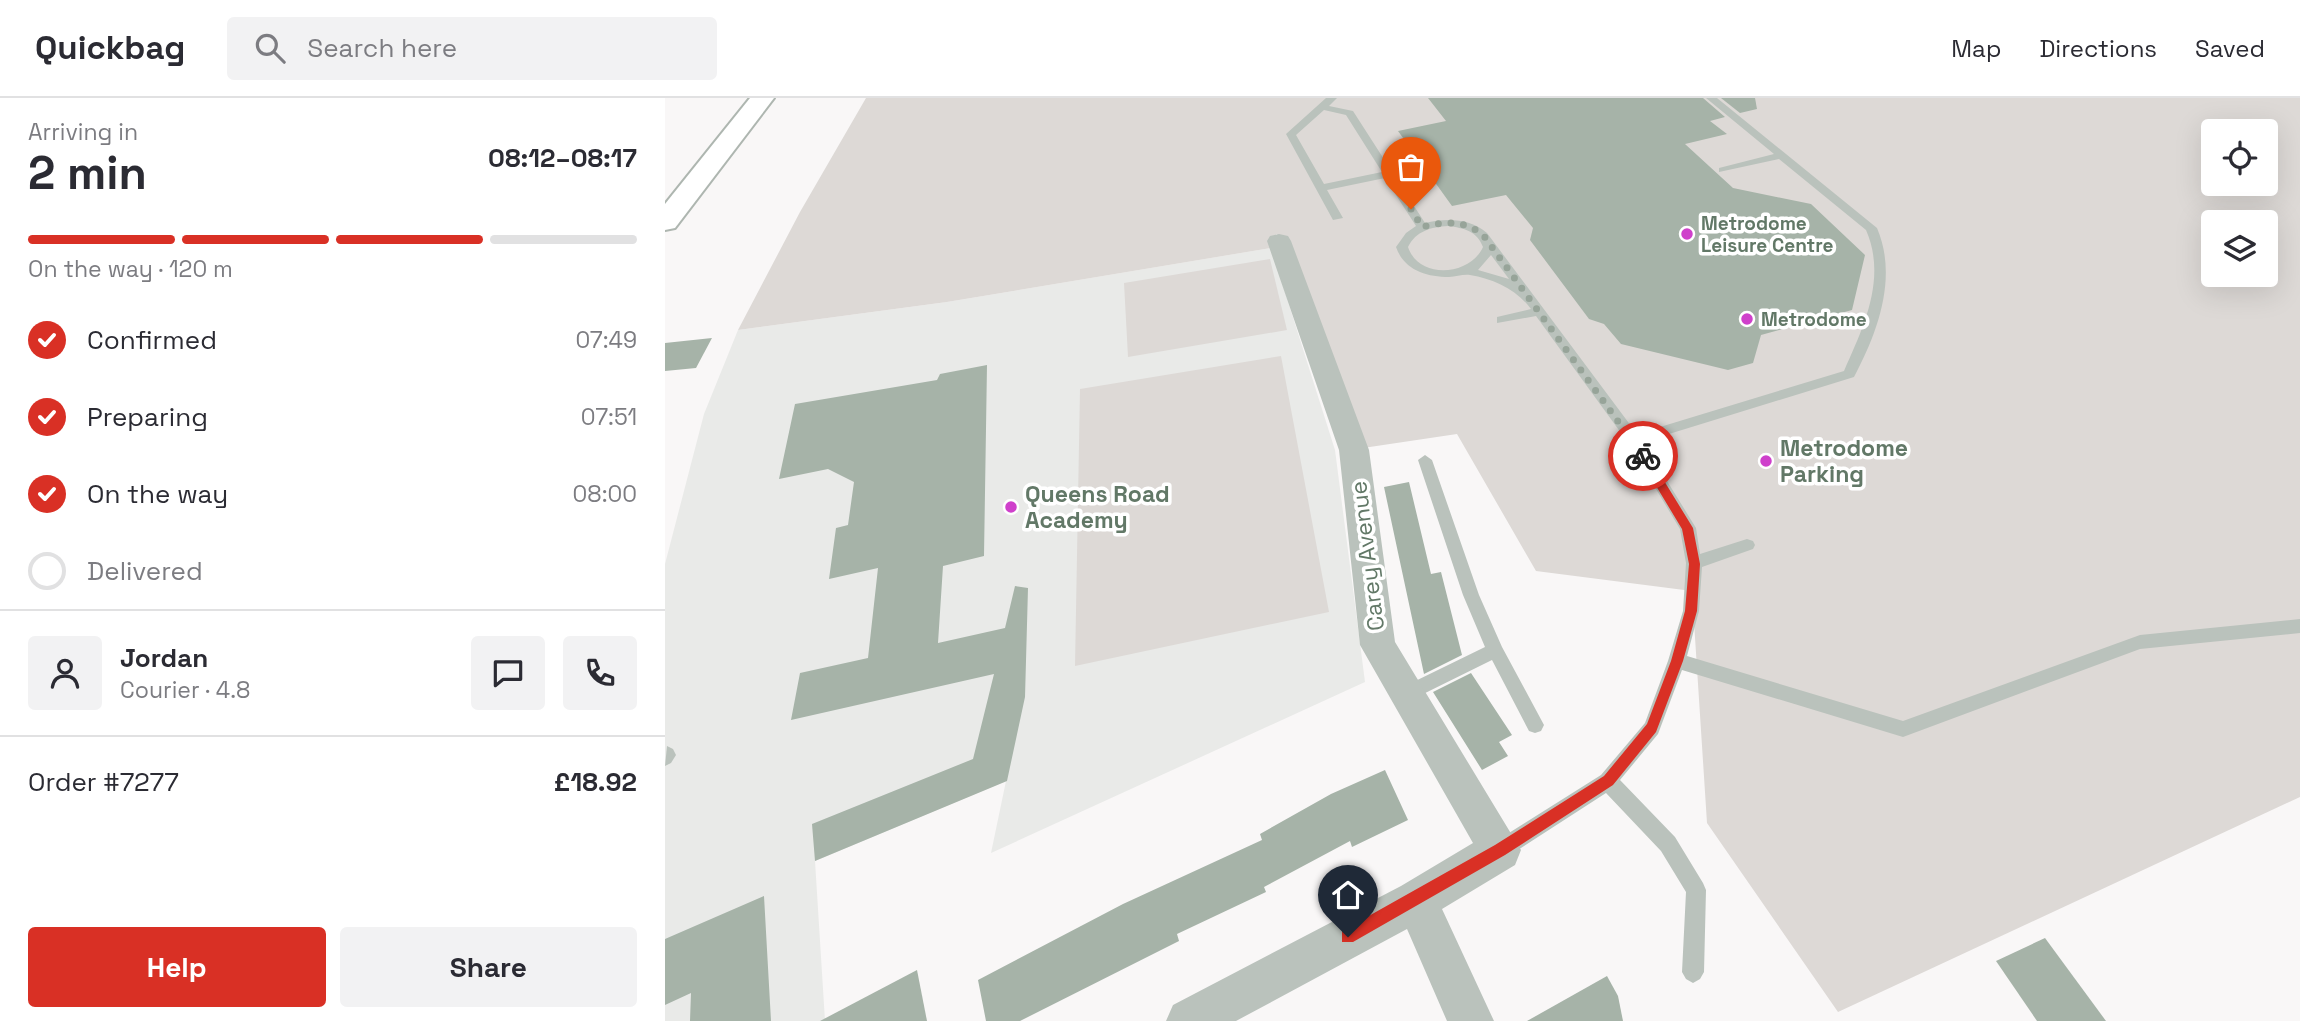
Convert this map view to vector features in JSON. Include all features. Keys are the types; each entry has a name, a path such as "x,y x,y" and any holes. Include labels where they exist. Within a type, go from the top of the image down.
{"highway":[{"path":"699,139 733,98"},
{"path":"665,222 762,98"}],"street":[{"name":"Carey Avenue","path":"1279,241 1355,450 1378,645 1500,850"},
{"path":"1189,1021 1416,901 1500,850"},
{"path":"1416,901 1471,1021"}],"lane":[{"path":"1332,98 1291,134 1337,218"},
{"path":"1634,440 1849,374 1874,313 1882,252 1880,243 1860,216 1711,98"},
{"path":"1322,107 1350,113 1422,227"},
{"path":"1723,170 1782,155"},
{"path":"1321,188 1387,174"},
{"path":"1487,241 1489,247 1483,260 1467,270 1447,273 1426,271 1406,258 1404,241 1422,227 1439,223 1465,225 1479,232 1487,241 1634,440 1688,528 1694,564 1691,611 1677,661 1652,728 1608,781 1500,850"},
{"path":"1467,270 1503,281 1524,292"},
{"path":"1501,320 1539,311"},
{"path":"1425,460 1471,595 1495,650 1535,725"},
{"path":"1694,564 1747,545"},
{"path":"1677,661 1903,729 2140,642 2300,626"},
{"path":"1407,694 1495,650"},
{"path":"1608,781 1668,844 1696,890 1693,972"}],"shaded area":[{"path":"866,98 2300,98 2300,797 1838,1012 1707,823 1692,591 1536,571 1457,434 1363,448 1277,234 1271,239 1271,248 947,302 738,330 800,212"},
{"name":"Queens Road Academy","path":"1271,248 1335,450 1365,682 991,853 1006,781 815,861 825,1021 665,1021 665,564 704,414 738,330 947,302"},
{"path":"1270,259 1287,330 1128,357 1124,283"},
{"path":"1281,356 1329,612 1075,666 1080,389"}],"building":[{"name":"Metrodome Leisure Centre","path":"1428,98 1703,98 1725,117 1710,121 1727,134 1685,144 1733,188 1811,204 1865,255 1852,310 1761,335 1753,363 1728,370 1621,344 1604,324 1589,319 1530,240 1533,228 1506,195 1452,206 1398,131 1446,121"},
{"path":"1721,98 1755,98 1757,109 1740,113"},
{"path":"712,338 696,368 665,371 665,343"},
{"path":"987,365 984,556 943,566 938,643 1005,628 1015,586 1028,588 1025,697 1007,781 815,861 812,824 973,759 994,674 791,720 800,673 868,658 878,568 829,579 836,528 848,525 854,482 828,469 779,479 795,404 937,380 940,374"},
{"path":"1409,482 1431,574 1441,572 1462,655 1424,674 1384,487"},
{"path":"1471,673 1512,735 1499,742 1508,756 1482,770 1433,692"},
{"path":"1385,770 1408,820 1352,847 1350,841 1264,887 1266,892 1177,934 1179,941 1020,1021 986,1021 978,980 1123,904 1262,840 1260,834 1331,794"},
{"path":"764,896 771,1021 690,1021 691,993 665,1005 665,939"},
{"path":"2045,938 2106,1021 2037,1021 1996,961"},
{"path":"917,970 927,1021 820,1021"},
{"path":"1607,976 1618,996 1623,1021 1527,1021"}],"way so far":[{"path":"1411,209 1422,227 1457,223 1473,228 1484,236 1643,456"}],"place":[{"name":"Metrodome Leisure Centre","path":"1687,234"},
{"name":"Metrodome","path":"1747,319"},
{"name":"Metrodome Parking","path":"1766,461"},
{"name":"Queens Road Academy","path":"1011,507"}],"route":[{"path":"1348,937 1416,901 1608,781 1652,728 1677,661 1691,611 1694,564 1688,528 1643,456"}]}
